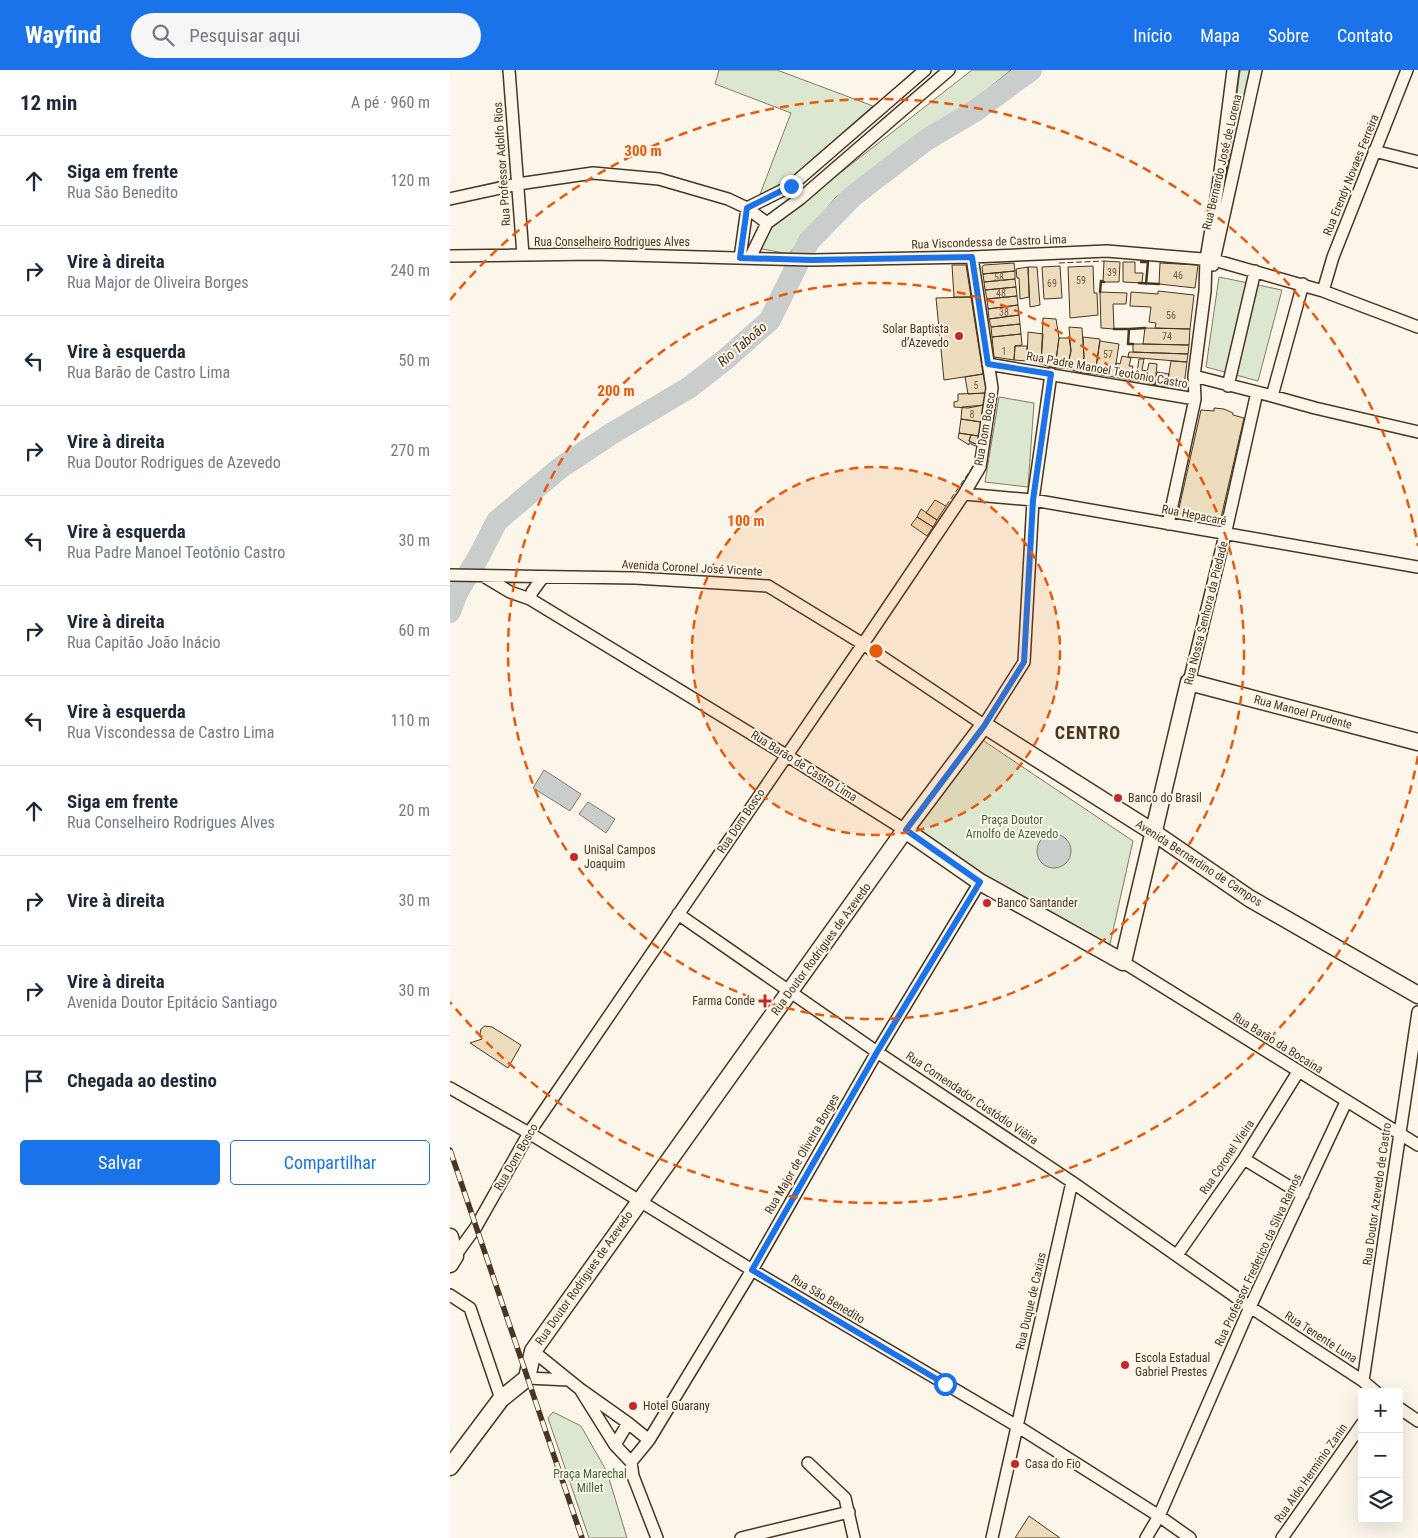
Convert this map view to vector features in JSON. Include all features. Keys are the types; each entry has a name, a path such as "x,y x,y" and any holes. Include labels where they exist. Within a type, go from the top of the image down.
{"street":[{"name":"Rua Professor Adolfo Rios","path":"509,70 523,255"},
{"path":"747,208 791,186 925,70"},
{"path":"745,258 767,223 801,198 949,70"},
{"path":"1194,376 1233,70"},
{"name":"Rua Bernardo José de Lorena","path":"1210,259 1256,70"},
{"name":"Rua Erendy Novaes Ferreira","path":"1323,291 1333,257 1407,70"},
{"path":"1374,151 1418,162"},
{"path":"450,199 518,184 593,172 659,179 728,199 747,208 767,223"},
{"path":"745,258 747,208"},
{"name":"Rua Viscondessa de Castro Lima","path":"773,258 812,260 972,257 1107,251 1210,259 1303,284 1418,326"},
{"name":"Rua Conselheiro Rodrigues Alves","path":"450,256 593,254 773,258"},
{"name":"Rua Dom Bosco","path":"453,1260 476,1227 529,1133 863,644 964,494 980,467 992,388 972,257"},
{"path":"1228,386 1255,271"},
{"path":"1272,396 1303,284"},
{"name":"Rua Padre Manoel Teotônio Castro","path":"988,364 1195,399 1194,376 1257,392"},
{"name":"Rua Doutor Rodrigues de Azevedo","path":"527,1378 532,1351 906,830 984,726 1024,662 1033,500 1051,374"},
{"path":"1257,392 1315,408 1418,432"},
{"name":"Rua Nossa Senhora da Piedade","path":"1123,962 1225,535 1257,392"},
{"path":"1168,524 1195,399"},
{"name":"Rua Hepacaré","path":"964,494 1033,500 1225,535 1418,567"},
{"name":"Avenida Coronel José Vicente","path":"450,575 635,578 768,586 863,644 984,726"},
{"name":"Rua Barão de Castro Lima","path":"480,575 510,592 530,599 906,830 980,882 1123,962"},
{"path":"510,592 525,577"},
{"path":"530,599 532,592 543,577"},
{"name":"Rua Manoel Prudente","path":"1189,682 1418,742"},
{"name":"Avenida Bernardino de Campos","path":"984,726 1153,832 1249,898 1418,995"},
{"name":"Rua Major de Oliveira Borges","path":"631,1462 650,1440 752,1270 877,1052 980,882"},
{"name":"Rua Comendador Custódio Viêira","path":"678,914 877,1052 1072,1182 1250,1307"},
{"name":"Rua Barão da Bocaina","path":"1123,962 1418,1145"},
{"name":"Rua Doutor Azevedo de Castro","path":"1363,1381 1418,1012"},
{"name":"Rua Coronel Vieira","path":"1177,1255 1244,1159 1298,1072"},
{"name":"Rua São Benedito","path":"450,1088 529,1133 752,1270 1017,1426 1190,1538"},
{"name":"Rua Professor Frederico da Silva Ramos","path":"1146,1538 1158,1516 1250,1307 1346,1102"},
{"path":"1244,1159 1303,1195"},
{"name":"Rua Duque de Caxias","path":"992,1538 1072,1182"},
{"path":"450,1237 453,1260"},
{"path":"450,1295 470,1308 501,1399"},
{"name":"Rua Tenente Luna","path":"1250,1307 1371,1388"},
{"path":"532,1351 650,1440"},
{"path":"450,1467 501,1399 527,1378 569,1380"},
{"path":"580,1389 616,1445 631,1462 633,1476 656,1538"},
{"path":"1403,1411 1418,1421"},
{"path":"616,1445 628,1423"},
{"name":"Rua Aldo Hermínio Zanin","path":"1282,1538 1358,1430"},
{"path":"808,1463 846,1498 854,1538"},
{"path":"741,1538 849,1512"}],"green space":[{"path":"719,70 777,70 873,106 765,201 759,197 791,113 715,84"},
{"path":"972,70 1011,70 985,91 836,197 789,254 757,248 767,230"},
{"path":"1252,70 1225,188 1240,71"},
{"path":"1219,277 1282,290 1258,381 1206,367"},
{"path":"999,397 1034,403 1028,487 985,482"},
{"name":"Praça Doutor Arnolfo de Azevedo","path":"978,737 1133,841 1108,953 983,875 914,827"},
{"name":"Praça Marechal Millet","path":"553,1412 581,1426 607,1472 627,1538 589,1538 548,1418"}],"shaded area":[{"path":"544,770 581,794 570,811 533,788"},
{"path":"588,802 615,819 606,833 579,814"},
{"path":"1054,834 1066,839 1071,851 1066,863 1054,868 1042,863 1037,851 1042,839"}],"building":[{"path":"1104,261 1120,262 1119,282 1103,282"},
{"path":"1123,262 1135,262 1135,273 1143,273 1142,283 1123,282"},
{"path":"1014,263 1015,271 983,274 982,267 984,265"},
{"path":"1160,263 1198,265 1195,288 1159,284"},
{"path":"952,265 966,265 971,297 954,297"},
{"path":"1060,266 1062,298 1044,299 1042,267"},
{"path":"1093,266 1094,293 1097,293 1098,315 1070,318 1068,267"},
{"path":"1028,267 1037,267 1040,305 1030,307"},
{"path":"1028,267 1029,297 1020,299 1019,278 1017,278 1016,269"},
{"path":"1015,271 1015,279 984,282 983,274"},
{"path":"1015,279 1016,287 985,290 984,282"},
{"path":"1016,287 1017,296 987,299 985,290"},
{"path":"1158,291 1194,295 1190,329 1155,328 1156,323 1149,322 1151,307 1130,306 1131,292 1158,294"},
{"path":"1100,292 1127,293 1126,304 1113,304 1114,329 1101,328"},
{"path":"1017,296 1018,305 988,309 987,299"},
{"name":"Solar Baptista d’Azevedo","path":"971,297 983,374 944,380 936,298"},
{"path":"1018,305 1019,315 989,319 988,309"},
{"path":"1019,315 1020,324 991,327 989,319"},
{"path":"1043,318 1056,319 1059,338 1055,368 1041,364"},
{"path":"1020,324 1021,334 992,337 991,327"},
{"path":"1069,327 1082,328 1084,357 1081,373 1067,368 1071,351"},
{"path":"1145,328 1190,329 1189,345 1143,344"},
{"path":"1028,332 1043,334 1041,364 1027,361"},
{"path":"1021,334 1022,345 1015,346 1014,360 994,357 992,337"},
{"path":"1083,337 1100,339 1095,374 1081,373 1084,357"},
{"path":"1059,338 1069,338 1071,351 1067,368 1055,368"},
{"path":"1100,341 1119,344 1114,377 1095,374"},
{"path":"1133,344 1189,345 1188,354 1133,352"},
{"path":"1015,346 1027,346 1027,361 1014,360"},
{"path":"1129,352 1188,354 1187,362 1128,357"},
{"path":"1122,356 1131,358 1129,366 1133,366 1130,380 1114,377 1116,363 1120,364"},
{"path":"1139,359 1144,359 1142,370 1147,371 1145,382 1130,380 1131,371 1137,372"},
{"path":"1171,361 1187,362 1184,386 1181,388 1167,385"},
{"path":"1149,363 1157,364 1155,385 1145,382"},
{"path":"1157,372 1169,374 1167,387 1155,385"},
{"path":"983,374 987,393 968,394 965,377"},
{"path":"987,393 984,405 968,408 954,407 954,402 958,401 958,394"},
{"path":"984,405 981,422 961,419 962,407"},
{"path":"1214,408 1224,409 1233,413 1233,415 1244,418 1220,522 1178,513 1201,410 1214,411"},
{"path":"961,419 981,422 979,436 959,433"},
{"path":"959,433 971,435 969,441 978,445 978,447 969,443 969,445 958,438"},
{"path":"971,435 979,436 978,445 969,441"},
{"path":"935,500 946,506 937,520 926,513"},
{"path":"921,509 937,520 933,527 917,517"},
{"path":"917,517 933,527 927,536 911,525"},
{"path":"485,1026 492,1027 521,1045 508,1068 470,1043 482,1039 481,1029"},
{"path":"1029,1516 1060,1538 1015,1538"}],"waterway":[{"name":"Rio Taboão","path":"450,612 457,593 497,521 560,468 611,434 690,387 727,358 770,320 809,241 853,196 926,140 975,111 1031,70"}],"railway":[{"path":"450,1150 582,1538"}],"fence":[{"path":"1059,263 1104,261"},
{"path":"946,506 974,465 977,453"}],"wall":[{"path":"1141,262 1148,262 1146,284"},
{"path":"1100,292 1101,281 1104,282"},
{"path":"1139,283 1159,284"},
{"path":"1133,344 1128,344 1129,329 1145,328"},
{"path":"1114,329 1129,329"}],"place":[{"name":"Solar Baptista d’Azevedo","path":"959,336"},
{"name":"Banco do Brasil","path":"1118,798"},
{"name":"UniSal Campos Joaquim","path":"574,857"},
{"name":"Banco Santander","path":"987,903"},
{"name":"Farma Conde","path":"765,1001"},
{"name":"Escola Estadual Gabriel Prestes","path":"1125,1365"},
{"name":"Hotel Guarany","path":"633,1406"},
{"name":"Casa do Fio","path":"1015,1464"}],"district":[{"name":"CENTRO","path":"1088,732"}],"route":[{"path":"791,186 747,208 740,258 812,260 972,257 988,364 1051,374 1033,500 1024,662 984,726 906,830 980,882 877,1052 752,1270 945,1384"}]}
